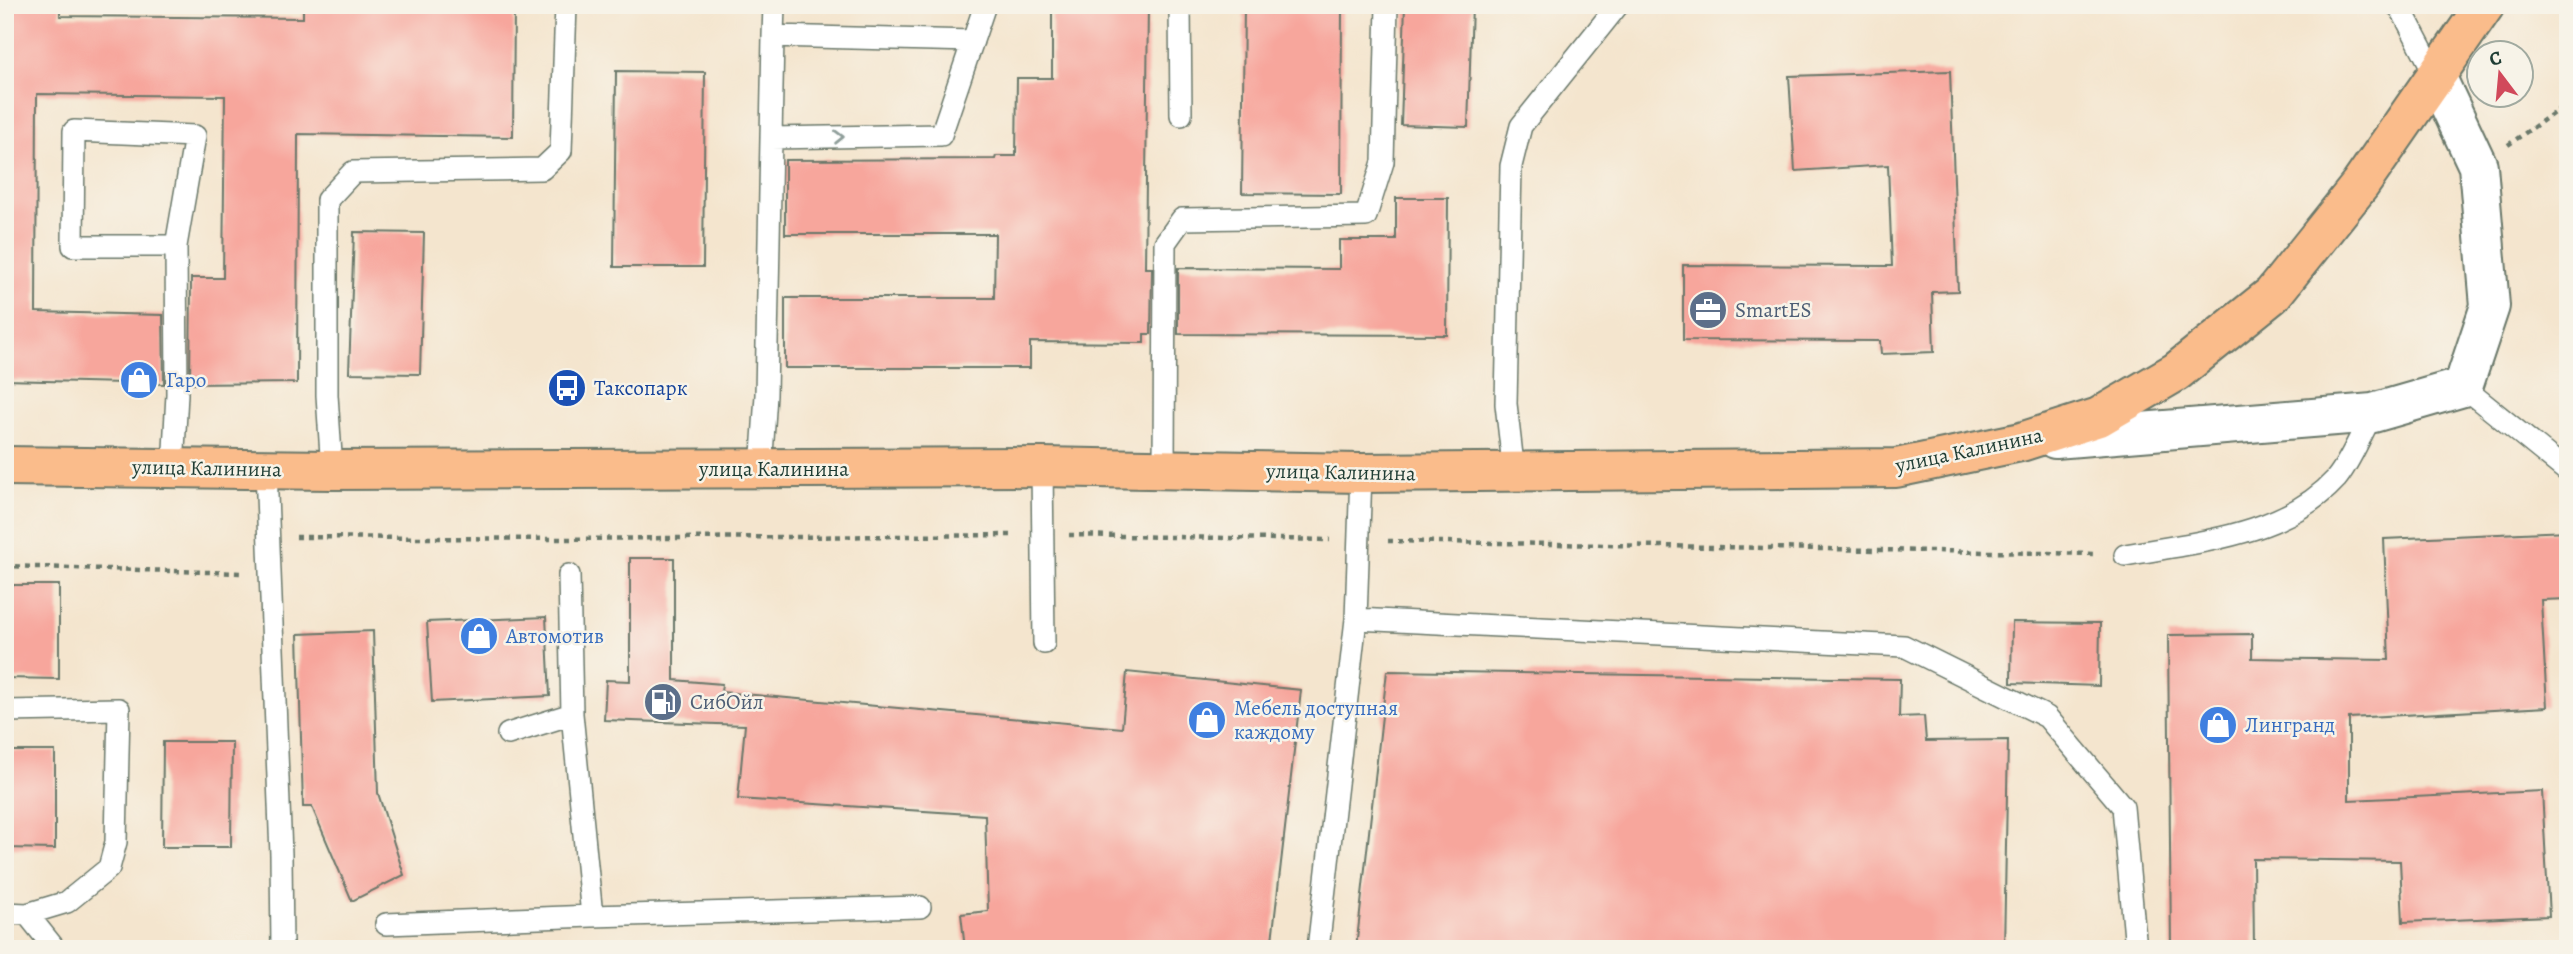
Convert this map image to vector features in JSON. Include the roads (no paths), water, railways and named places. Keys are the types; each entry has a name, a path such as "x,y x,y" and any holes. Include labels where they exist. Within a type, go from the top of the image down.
{"main road":[{"name":"улица Калинина","path":"5,466 332,470 1042,467 1361,473 1896,468 2021,442 2099,417 2176,372 2272,295 2360,184 2485,5"}],"street":[{"path":"2021,442 2373,413 2463,387 2490,306 2478,166 2437,76"}],"lane":[{"path":"332,470 327,395 327,200 353,172 542,169 561,151 566,5"},
{"path":"761,470 766,395 774,5"},
{"path":"771,138 940,135 985,5"},
{"path":"1180,5 1181,115"},
{"path":"1164,470 1165,243 1182,219 1366,216 1383,162 1387,5"},
{"path":"1514,473 1506,404 1511,166 1521,127 1618,5"},
{"path":"2396,5 2401,9 2437,76"},
{"path":"773,36 973,41"},
{"path":"173,468 177,394 176,246 195,136 74,131 73,246 176,246"},
{"path":"2463,387 2568,472"},
{"path":"2125,555 2235,535 2297,510 2336,478 2373,413"},
{"path":"1042,467 1044,643"},
{"path":"266,469 282,949"},
{"path":"1318,949 1356,619 1361,473"},
{"path":"569,575 572,713 592,916"},
{"path":"1356,619 1904,646 2047,717 2123,807 2136,949"},
{"path":"5,711 119,709 116,842 109,868 66,902 27,914 5,913"},
{"path":"508,734 572,713"},
{"path":"386,924 920,907"},
{"path":"27,914 55,949"}],"place":[{"name":"SmartES","path":"1708,310"},
{"name":"Гаро","path":"139,380"},
{"name":"Таксопарк","path":"567,388"},
{"name":"Автомотив","path":"479,636"},
{"name":"СибОйл","path":"663,702"},
{"name":"Мебель доступная каждому","path":"1207,720"},
{"name":"Лингранд","path":"2218,725"}]}
